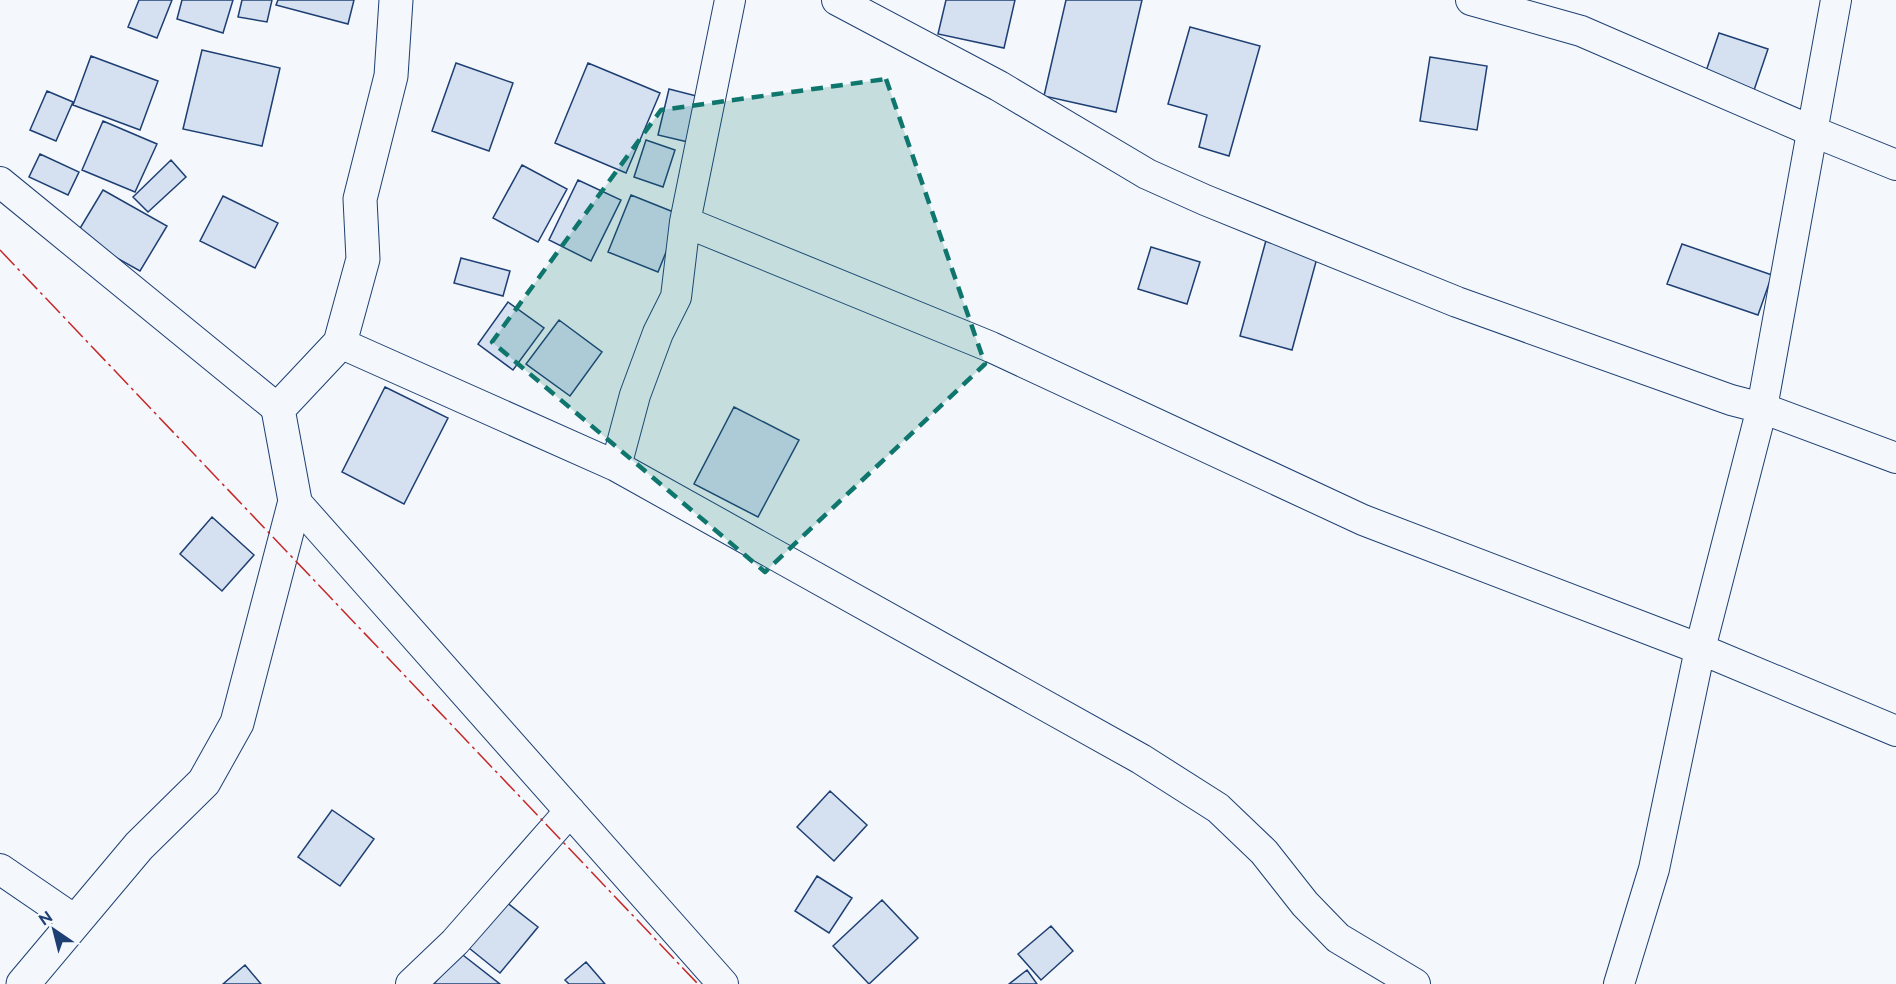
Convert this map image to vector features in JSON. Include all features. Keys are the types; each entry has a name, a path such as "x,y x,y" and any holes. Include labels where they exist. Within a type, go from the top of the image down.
{"street":[{"path":"278,410 340,342 363,259 360,199 391,76 396,0"},
{"path":"616,466 635,395 658,333 676,297 685,222 730,0"},
{"path":"837,0 999,86 1147,174 1205,200 1457,302 1731,400 1762,408 1896,458"},
{"path":"1472,0 1581,31 1896,165"},
{"path":"1619,984 1654,868 1700,649 1762,408 1836,0"},
{"path":"0,182 278,410 295,501 237,723 204,782 139,846 23,984"},
{"path":"685,222 991,347 1363,520 1700,649 1896,731"},
{"path":"340,342 616,466 1141,759 1218,808 1264,852 1305,904 1338,938 1415,984"},
{"path":"295,501 723,984"},
{"path":"411,984 455,942 570,811"},
{"path":"0,869 76,921"}],"highlighted area":[{"path":"886,79 985,364 765,572 492,342 661,110"}],"building":[{"path":"139,0 172,0 157,38 128,27"},
{"path":"182,0 233,0 223,33 177,19"},
{"path":"242,0 272,0 267,22 238,17"},
{"path":"278,0 354,0 348,24 276,5"},
{"path":"946,0 1015,0 1004,48 938,34"},
{"path":"1066,0 1142,0 1116,112 1044,96"},
{"path":"1190,27 1260,46 1229,156 1199,147 1207,115 1168,104"},
{"path":"1719,33 1768,49 1751,99 1702,83"},
{"path":"202,50 280,68 262,146 183,129"},
{"path":"91,56 158,81 140,130 73,105"},
{"path":"1430,57 1487,66 1477,130 1420,121"},
{"path":"456,63 513,83 489,151 432,131"},
{"path":"588,63 660,93 626,173 555,143"},
{"path":"669,89 716,101 705,146 658,135"},
{"path":"47,91 73,102 56,141 30,130"},
{"path":"103,121 157,144 135,192 82,170"},
{"path":"646,140 675,150 663,187 634,177"},
{"path":"40,154 79,172 68,195 29,177"},
{"path":"171,160 186,177 148,212 133,197"},
{"path":"522,165 567,189 538,242 493,218"},
{"path":"578,180 621,200 591,261 549,240"},
{"path":"103,190 167,226 140,271 76,235"},
{"path":"631,195 681,215 658,272 608,252"},
{"path":"223,196 278,223 255,268 200,241"},
{"path":"1268,233 1320,247 1292,350 1240,336"},
{"path":"1682,244 1772,275 1758,315 1667,284"},
{"path":"1151,247 1200,262 1187,304 1138,289"},
{"path":"461,258 510,271 503,296 454,283"},
{"path":"508,302 544,328 513,370 478,344"},
{"path":"559,320 602,352 570,396 526,364"},
{"path":"385,387 448,418 404,504 342,472"},
{"path":"734,407 799,440 758,517 694,484"},
{"path":"212,517 254,555 222,591 180,554"},
{"path":"830,791 867,825 834,861 797,827"},
{"path":"332,810 374,839 340,886 298,857"},
{"path":"817,876 852,898 829,933 795,911"},
{"path":"501,898 538,927 500,973 464,944"},
{"path":"882,900 918,938 869,984 833,946"},
{"path":"1051,926 1073,951 1041,980 1018,954"},
{"path":"459,952 500,984 434,984"},
{"path":"586,962 605,984 569,984 565,980"},
{"path":"245,965 261,984 223,984"},
{"path":"1027,970 1037,984 1009,984"}],"power":[{"path":"0,250 698,984"}]}
